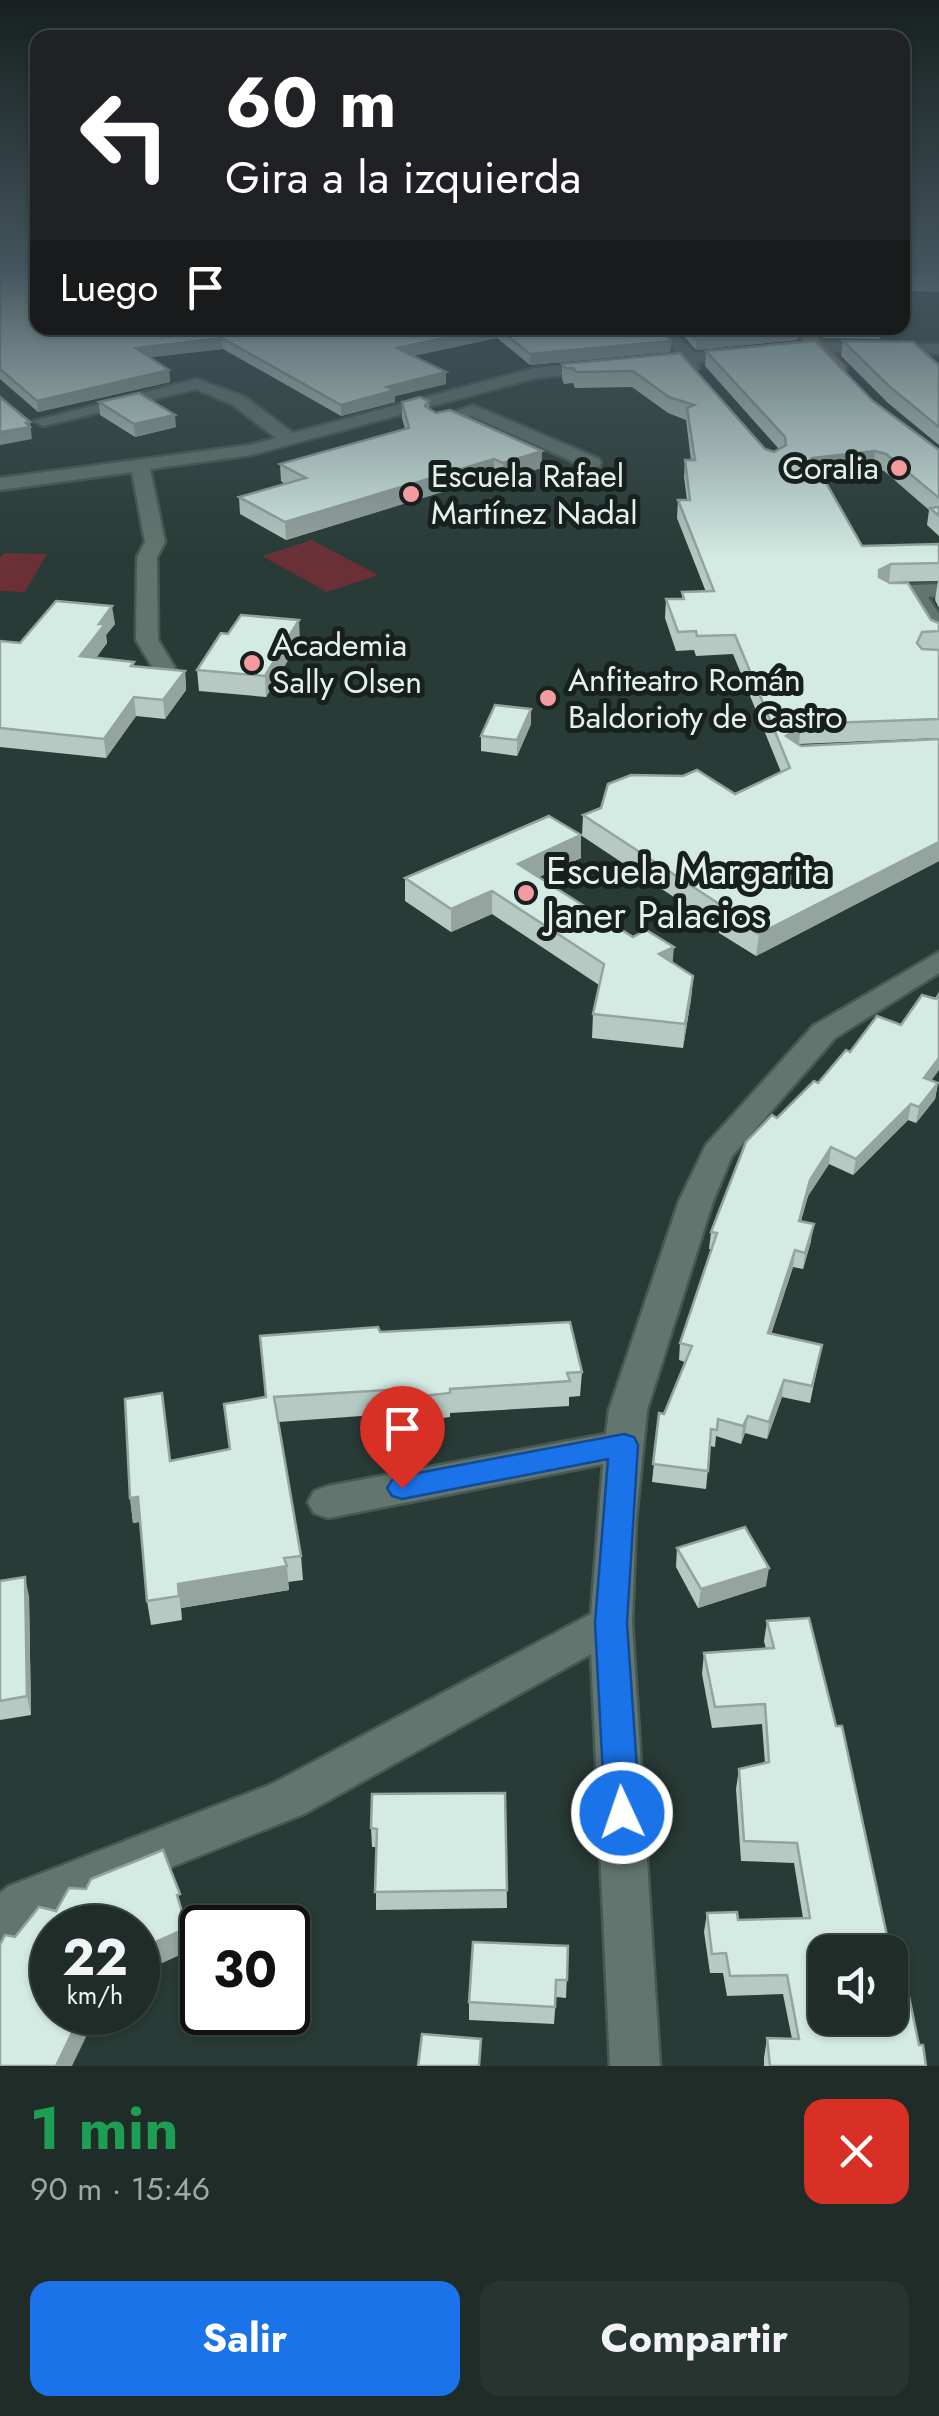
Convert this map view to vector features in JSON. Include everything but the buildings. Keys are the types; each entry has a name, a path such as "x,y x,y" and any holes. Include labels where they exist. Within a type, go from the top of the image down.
{"street":[{"path":"0,484 252,450 534,373 592,367"},
{"path":"692,367 699,376"},
{"path":"838,367 858,388"},
{"path":"43,420 197,384 239,401 291,440"},
{"path":"374,417 414,428 473,410 592,463"},
{"path":"140,467 155,542 147,556 147,640 164,668"},
{"path":"889,592 939,590"},
{"path":"914,592 939,632"},
{"path":"635,2066 611,1623 628,1410 696,1201 717,1152 824,1032 939,961"},
{"path":"328,1502 624,1445"},
{"path":"0,1923 26,1902 288,1799 611,1623"}],"shaded area":[{"path":"312,540 378,575 327,592 262,556"},
{"path":"4,553 47,554 25,592 0,591 0,558"}],"place":[{"name":"Coralia","path":"899,468"},
{"name":"Escuela Rafael Martínez Nadal","path":"411,494"},
{"name":"Academia Sally Olsen","path":"252,663"},
{"name":"Anfiteatro Román Baldorioty de Castro","path":"548,698"},
{"name":"Escuela Margarita Janer Palacios","path":"526,893"}],"route":[{"path":"402,1488 624,1445 611,1623 622,1813"}]}
